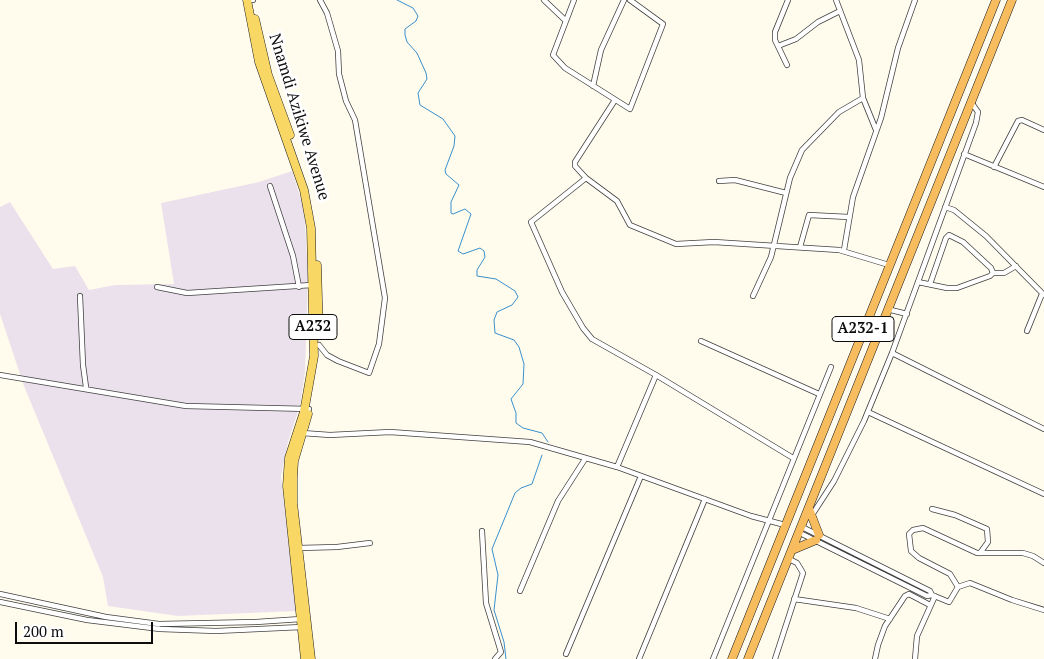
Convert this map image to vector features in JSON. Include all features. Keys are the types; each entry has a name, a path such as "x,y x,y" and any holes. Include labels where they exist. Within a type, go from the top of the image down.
{"highway":[{"name":"A232-1","path":"732,659 996,0"},
{"name":"A232-1","path":"748,659 792,550 810,512 887,309 1012,0"},
{"path":"792,550 818,537 810,512"}],"main road":[{"name":"Nnamdi Azikiwe Avenue","path":"247,0 254,41 266,85 307,201 311,228 314,356 307,409 289,458 287,486 305,659"},
{"name":"Nnamdi Azikiwe Avenue","path":"253,0 268,75 312,200 316,230 319,345 316,378 307,409 293,477 311,659"}],"street":[{"path":"319,345 327,355 369,373 379,344 385,298 355,120 346,100 339,74 338,51 327,13 320,0"},
{"path":"544,0 565,20"},
{"path":"574,0 552,55 565,68 630,109 662,27 662,23 630,0"},
{"path":"593,86 601,50 624,0"},
{"path":"787,65 775,40 775,32 788,0"},
{"path":"836,0 858,60 863,98 876,130"},
{"path":"844,250 853,197 885,103 898,48 915,0"},
{"path":"778,46 796,39 818,22 840,11"},
{"path":"753,296 775,245 786,193 802,150 839,112 863,98"},
{"path":"615,100 574,162 575,166 586,178 617,201 630,225 676,244 714,242 844,250 889,265"},
{"path":"810,512 834,480 868,412 892,353 978,112 971,102"},
{"path":"994,167 1018,121 1022,120 1044,130"},
{"path":"964,154 1044,187"},
{"path":"586,178 531,222 532,229 543,246 562,292 592,339 656,375 793,458"},
{"path":"719,181 735,180 786,193"},
{"path":"270,186 293,256 299,287"},
{"path":"945,207 954,210 986,236 1043,295 1027,331"},
{"path":"800,247 809,215 849,217"},
{"path":"930,284 946,238 949,235 974,252 991,268 993,273"},
{"path":"918,282 947,288 957,288 993,273 1000,275 1016,266"},
{"path":"156,286 187,293 312,285"},
{"path":"80,296 83,366 86,387"},
{"path":"887,309 907,314"},
{"path":"701,341 819,394"},
{"path":"892,353 1044,429"},
{"path":"713,659 831,366"},
{"path":"0,375 57,385 86,387 186,406 307,409"},
{"path":"617,468 656,375"},
{"path":"868,412 1044,494"},
{"path":"302,432 330,435 390,432 514,440 537,444 617,468 785,525"},
{"path":"520,590 558,501 585,459"},
{"path":"566,654 641,476"},
{"path":"639,659 705,499"},
{"path":"932,509 956,515 987,529 988,542 980,553"},
{"path":"958,587 950,574 919,558 911,551 909,534 918,528 923,528 968,551 980,553 1024,553 1044,563"},
{"path":"801,530 930,591 934,596 949,602 958,587 964,584 975,584 1012,600 1044,610"},
{"path":"482,531 486,603 501,652 495,659"},
{"path":"299,548 337,547 370,543"},
{"path":"775,659 803,574 797,563 789,559"},
{"path":"0,594 106,617 159,624 301,623"},
{"path":"875,659 878,645 890,619 907,594 930,605"},
{"path":"915,659 917,636 934,596"},
{"path":"794,599 856,608 890,619"},
{"path":"0,602 87,620 160,629 216,631 301,623"}],"shaded area":[{"path":"292,171 304,208 308,277 305,372 300,405 288,442 281,476 296,611 178,616 108,606 103,577 24,386 0,314 0,207 10,202 53,269 75,266 89,290 115,285 174,284 161,203 259,182"}],"waterway":[{"path":"397,0 413,8 418,16 416,21 405,29 405,35 407,42 417,53 426,73 427,79 418,93 420,105 443,119 455,136 454,146 445,170 446,174 459,185 451,202 451,213 453,214 465,209 471,214 458,251 463,254 480,248 484,251 485,257 477,270 477,276 496,279 515,291 518,297 512,305 497,312 494,320 495,333 514,340 519,347 524,364 523,384 511,399 516,413 516,423 523,428 542,433 548,442"},
{"path":"506,659 504,642 494,610 498,575 492,549 515,493 521,488 532,484 542,455"}]}
